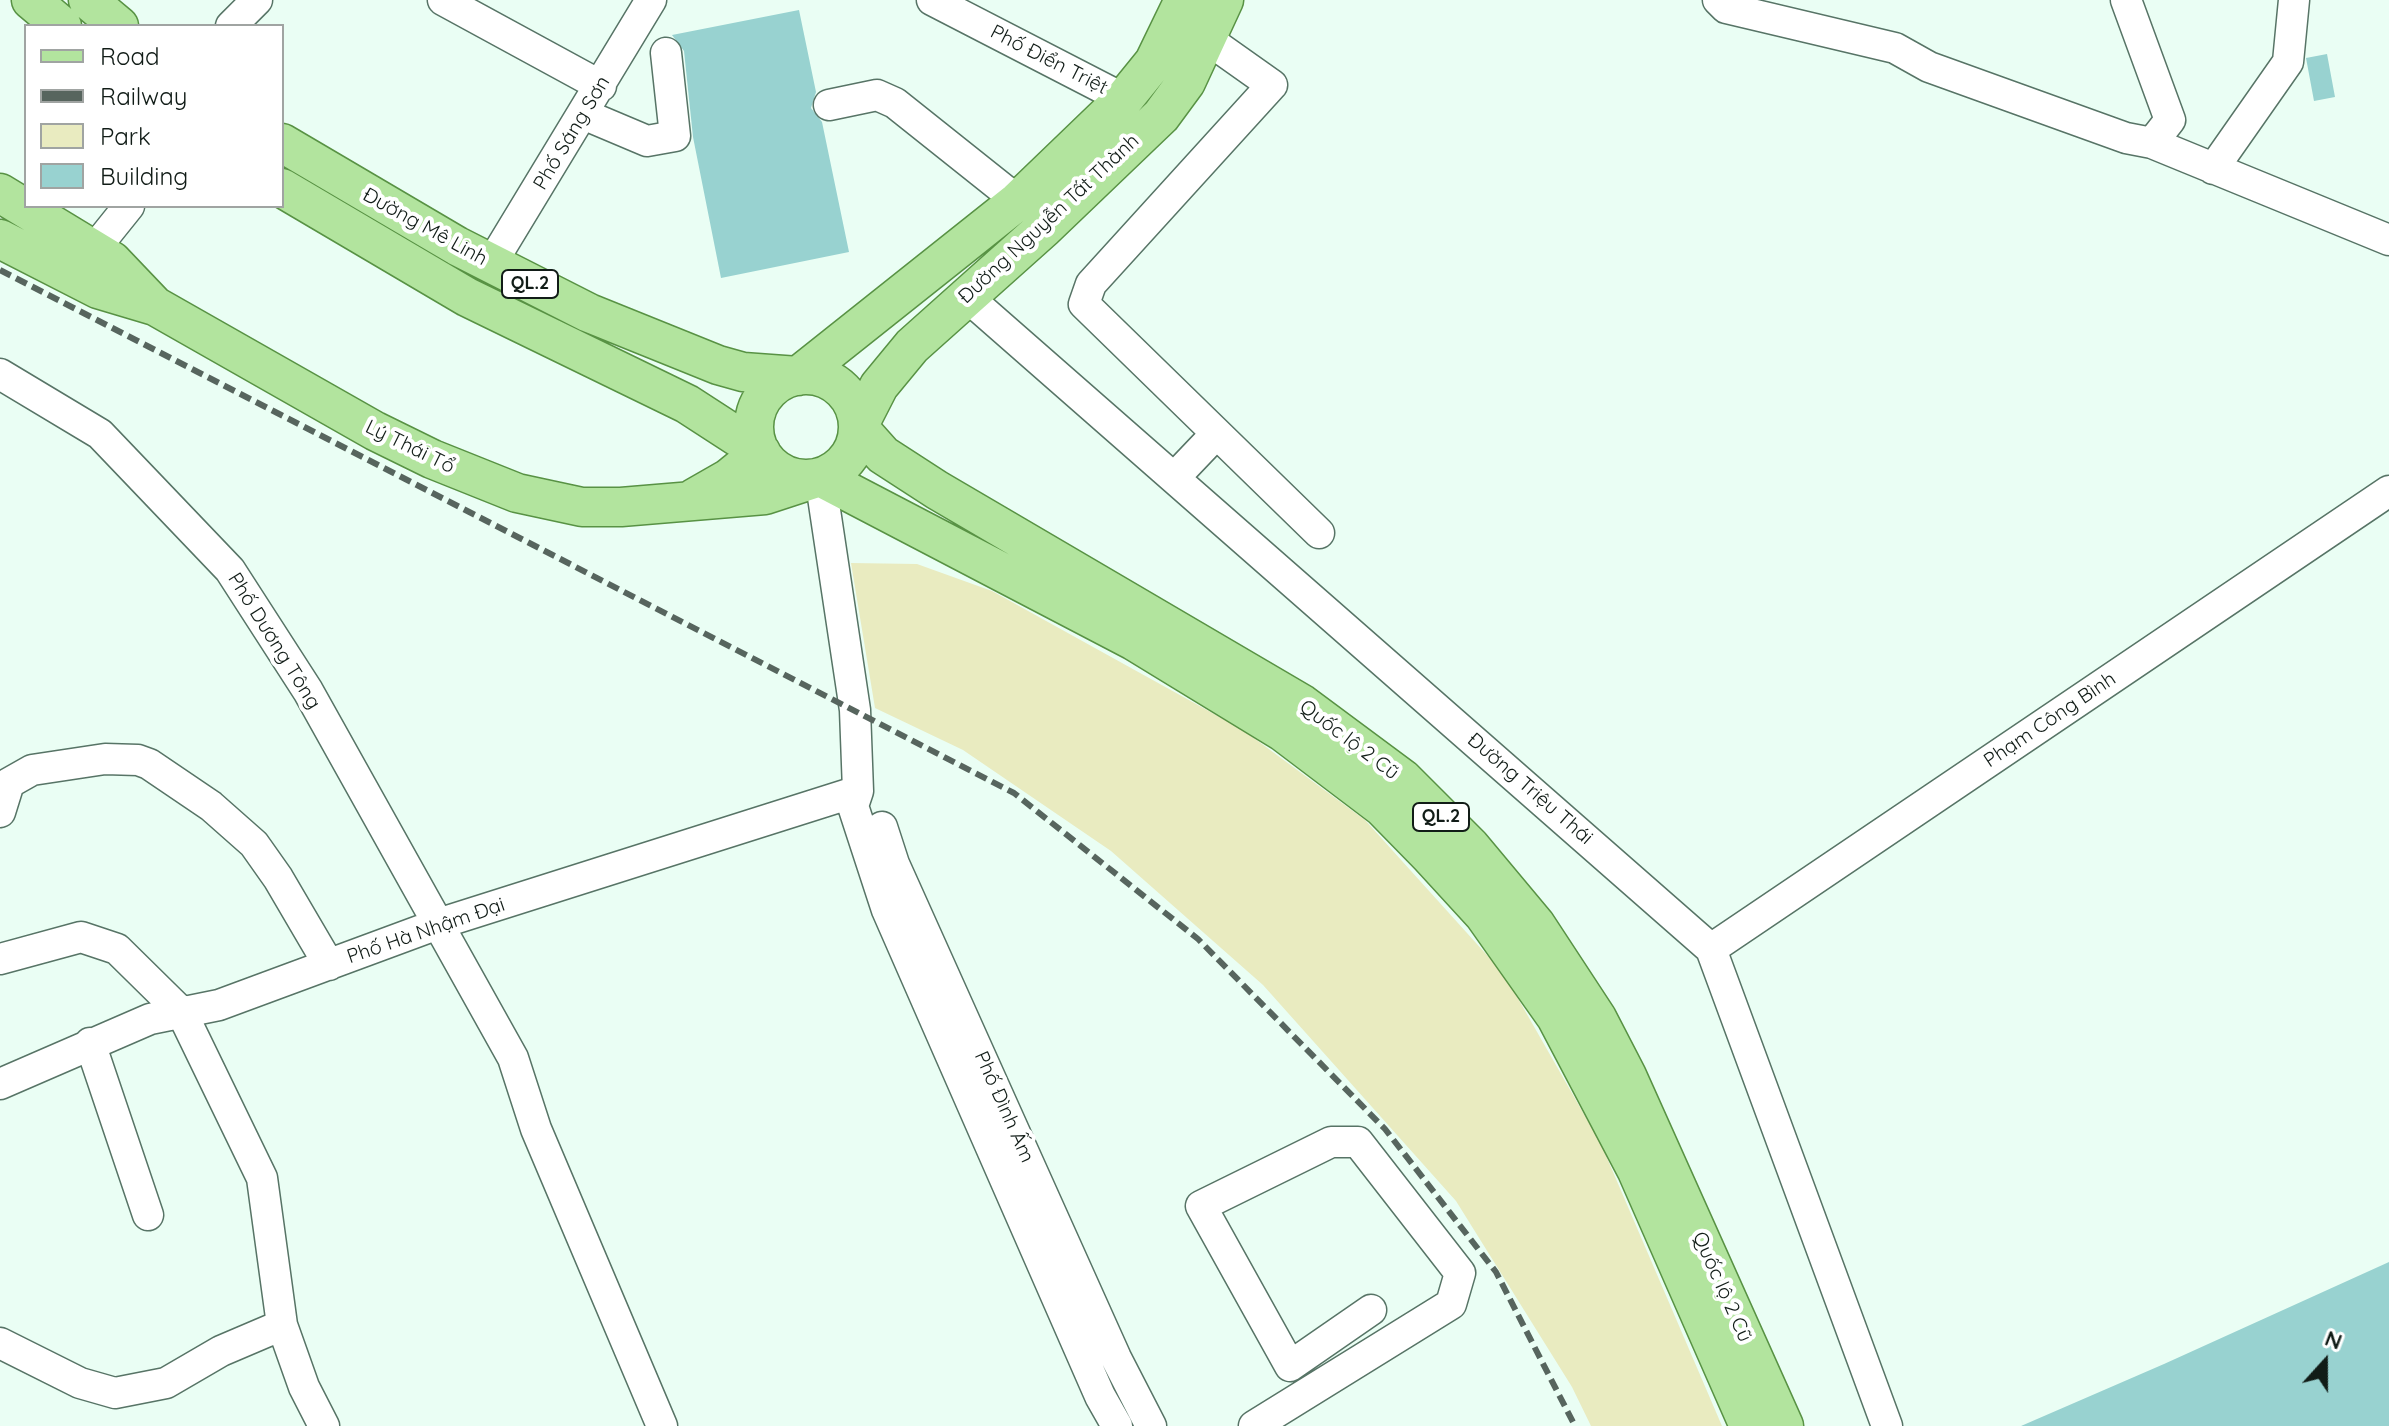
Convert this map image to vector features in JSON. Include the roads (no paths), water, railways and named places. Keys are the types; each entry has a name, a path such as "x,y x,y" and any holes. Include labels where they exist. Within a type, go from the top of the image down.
{"main road":[{"path":"31,0 60,24"},
{"path":"88,0 117,24"},
{"name":"Đường Nguyễn Tất Thành","path":"798,376 1018,201 1124,99 1154,62 1184,0"},
{"name":"Đường Nguyễn Tất Thành","path":"858,427 879,386 895,366 965,295 1044,228 1161,116 1186,82 1224,0"},
{"name":"Đường Mê Linh","path":"284,144 491,264 589,313 683,353 743,372 798,376"},
{"path":"0,179 24,201"},
{"name":"Đường Mê Linh","path":"284,189 467,297 687,404 761,452"},
{"name":"Lý Thái Tổ","path":"0,193 24,204"},
{"name":"Lý Thái Tổ","path":"32,208 84,263"},
{"name":"Lý Thái Tổ","path":"0,239 84,263 375,431 495,485 582,507 765,495 820,477"},
{"path":"761,452 754,429 759,404 775,385 798,376"},
{"name":"QL.2","path":"798,376 816,376 840,387 855,409 858,427"},
{"path":"820,477 848,458 858,427"},
{"name":"Quốc lộ 2 Cũ","path":"858,427 877,450 937,490 1302,704 1403,779 1470,846 1536,925 1597,1018 1627,1076 1784,1426"},
{"name":"Lý Thái Tổ","path":"690,501 729,478 761,452"},
{"name":"QL.2","path":"761,452 772,466 786,475 820,477"},
{"name":"Quốc lộ 2 Cũ","path":"820,477 1134,641 1222,693 1322,760 1382,807 1429,855 1484,915 1556,1017 1637,1171 1749,1426"}],"street":[{"path":"233,24 257,0"},
{"path":"443,0 601,86"},
{"name":"Phố Sáng Sơn","path":"491,264 651,0"},
{"name":"Phố Điển Triệt","path":"932,0 1124,99"},
{"path":"1718,0 1726,8 1895,48 1943,72 2126,138 2152,143 2389,240"},
{"path":"2126,0 2170,120 2152,143"},
{"path":"2213,169 2288,62 2294,0"},
{"path":"1207,39 1272,85 1091,284 1084,298 1087,310 1319,533"},
{"path":"583,114 647,141 675,136 666,53"},
{"path":"829,105 877,95 895,103 1018,201"},
{"path":"84,263 127,208"},
{"name":"Đường Triệu Thái","path":"965,295 1711,949 1887,1426"},
{"name":"Phố Dương Tông","path":"4,381 100,434 230,570 308,691 513,1058 536,1129 662,1426"},
{"path":"1175,477 1216,434"},
{"name":"Phố Đình Ấm","path":"820,477 855,710 858,791 853,806 887,910 1100,1396 1117,1426"},
{"name":"Phạm Công Bình","path":"1711,949 2389,491"},
{"path":"0,812 9,783 32,770 105,759 138,760 149,764 211,806 254,844 278,878 329,965"},
{"name":"Phố Hà Nhậm Đại","path":"0,1084 150,1019 219,1005 438,924 858,791"},
{"name":"Phố Đình Ấm","path":"858,791 872,800 894,864 1116,1358 1151,1426"},
{"path":"1,958 81,937 117,949 182,1013 262,1178 282,1325 304,1387 324,1426"},
{"path":"90,1043 148,1215"},
{"path":"1254,1426 1451,1304 1460,1273 1358,1142 1331,1142 1201,1206 1290,1366 1371,1310"},
{"path":"0,1343 80,1383 115,1393 166,1383 221,1351 282,1325"}],"railway":[{"path":"0,270 1014,793 1198,939 1385,1129 1496,1272 1575,1426"}]}
